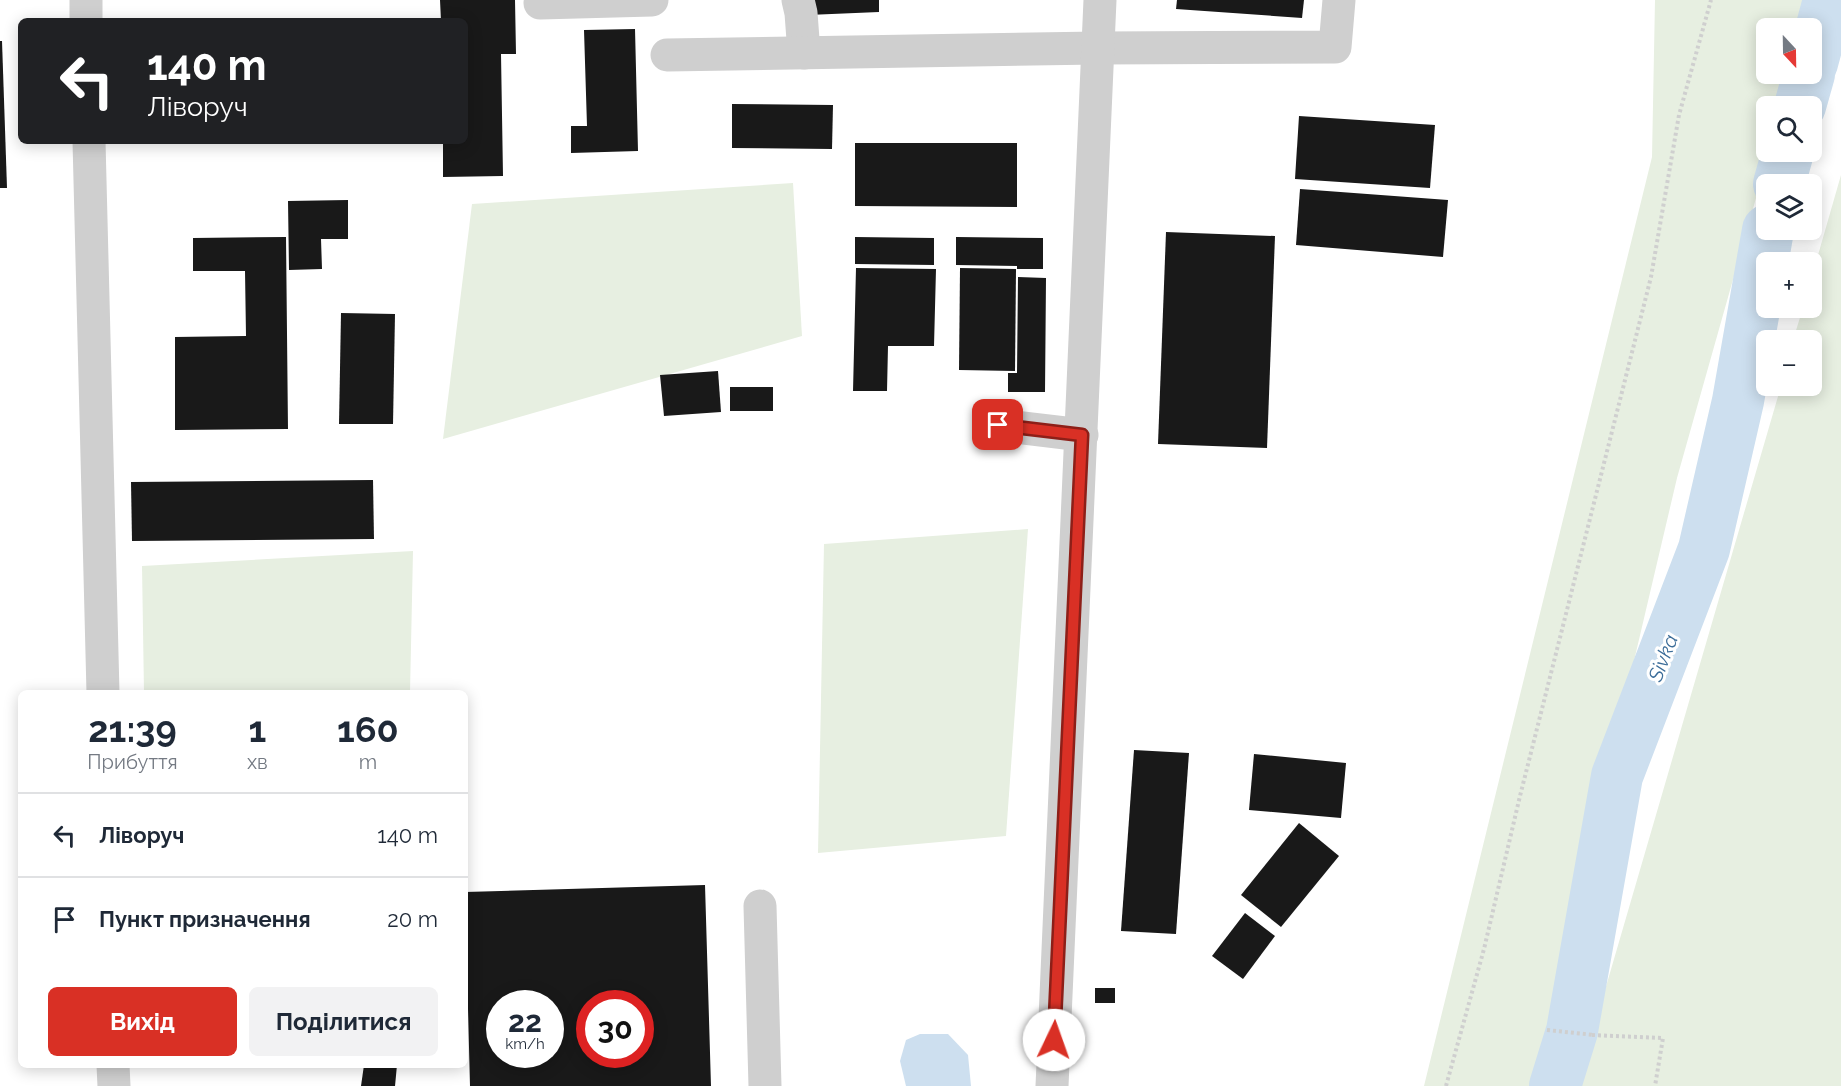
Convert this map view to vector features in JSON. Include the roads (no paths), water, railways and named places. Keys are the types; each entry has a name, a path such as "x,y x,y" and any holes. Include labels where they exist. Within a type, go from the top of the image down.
{"street":[{"path":"86,0 86,18"},
{"path":"540,3 651,0"},
{"path":"798,0 804,53"},
{"path":"1052,1086 1100,0"},
{"path":"667,55 1098,48 1335,47 1339,0"},
{"path":"89,144 103,690"},
{"path":"998,425 1082,435"},
{"path":"760,906 765,1086"},
{"path":"113,1068 114,1086"}],"water":[{"path":"920,1034 948,1034 968,1055 971,1086 906,1086 900,1061 906,1040"}],"waterway":[{"name":"Sivka","path":"1822,26 1829,0"},
{"name":"Sivka","path":"1803,96 1806,84"},
{"name":"Sivka","path":"1782,174 1785,162"},
{"name":"Sivka","path":"1555,1086 1572,1031 1617,776 1704,549 1738,401 1766,240"}]}
